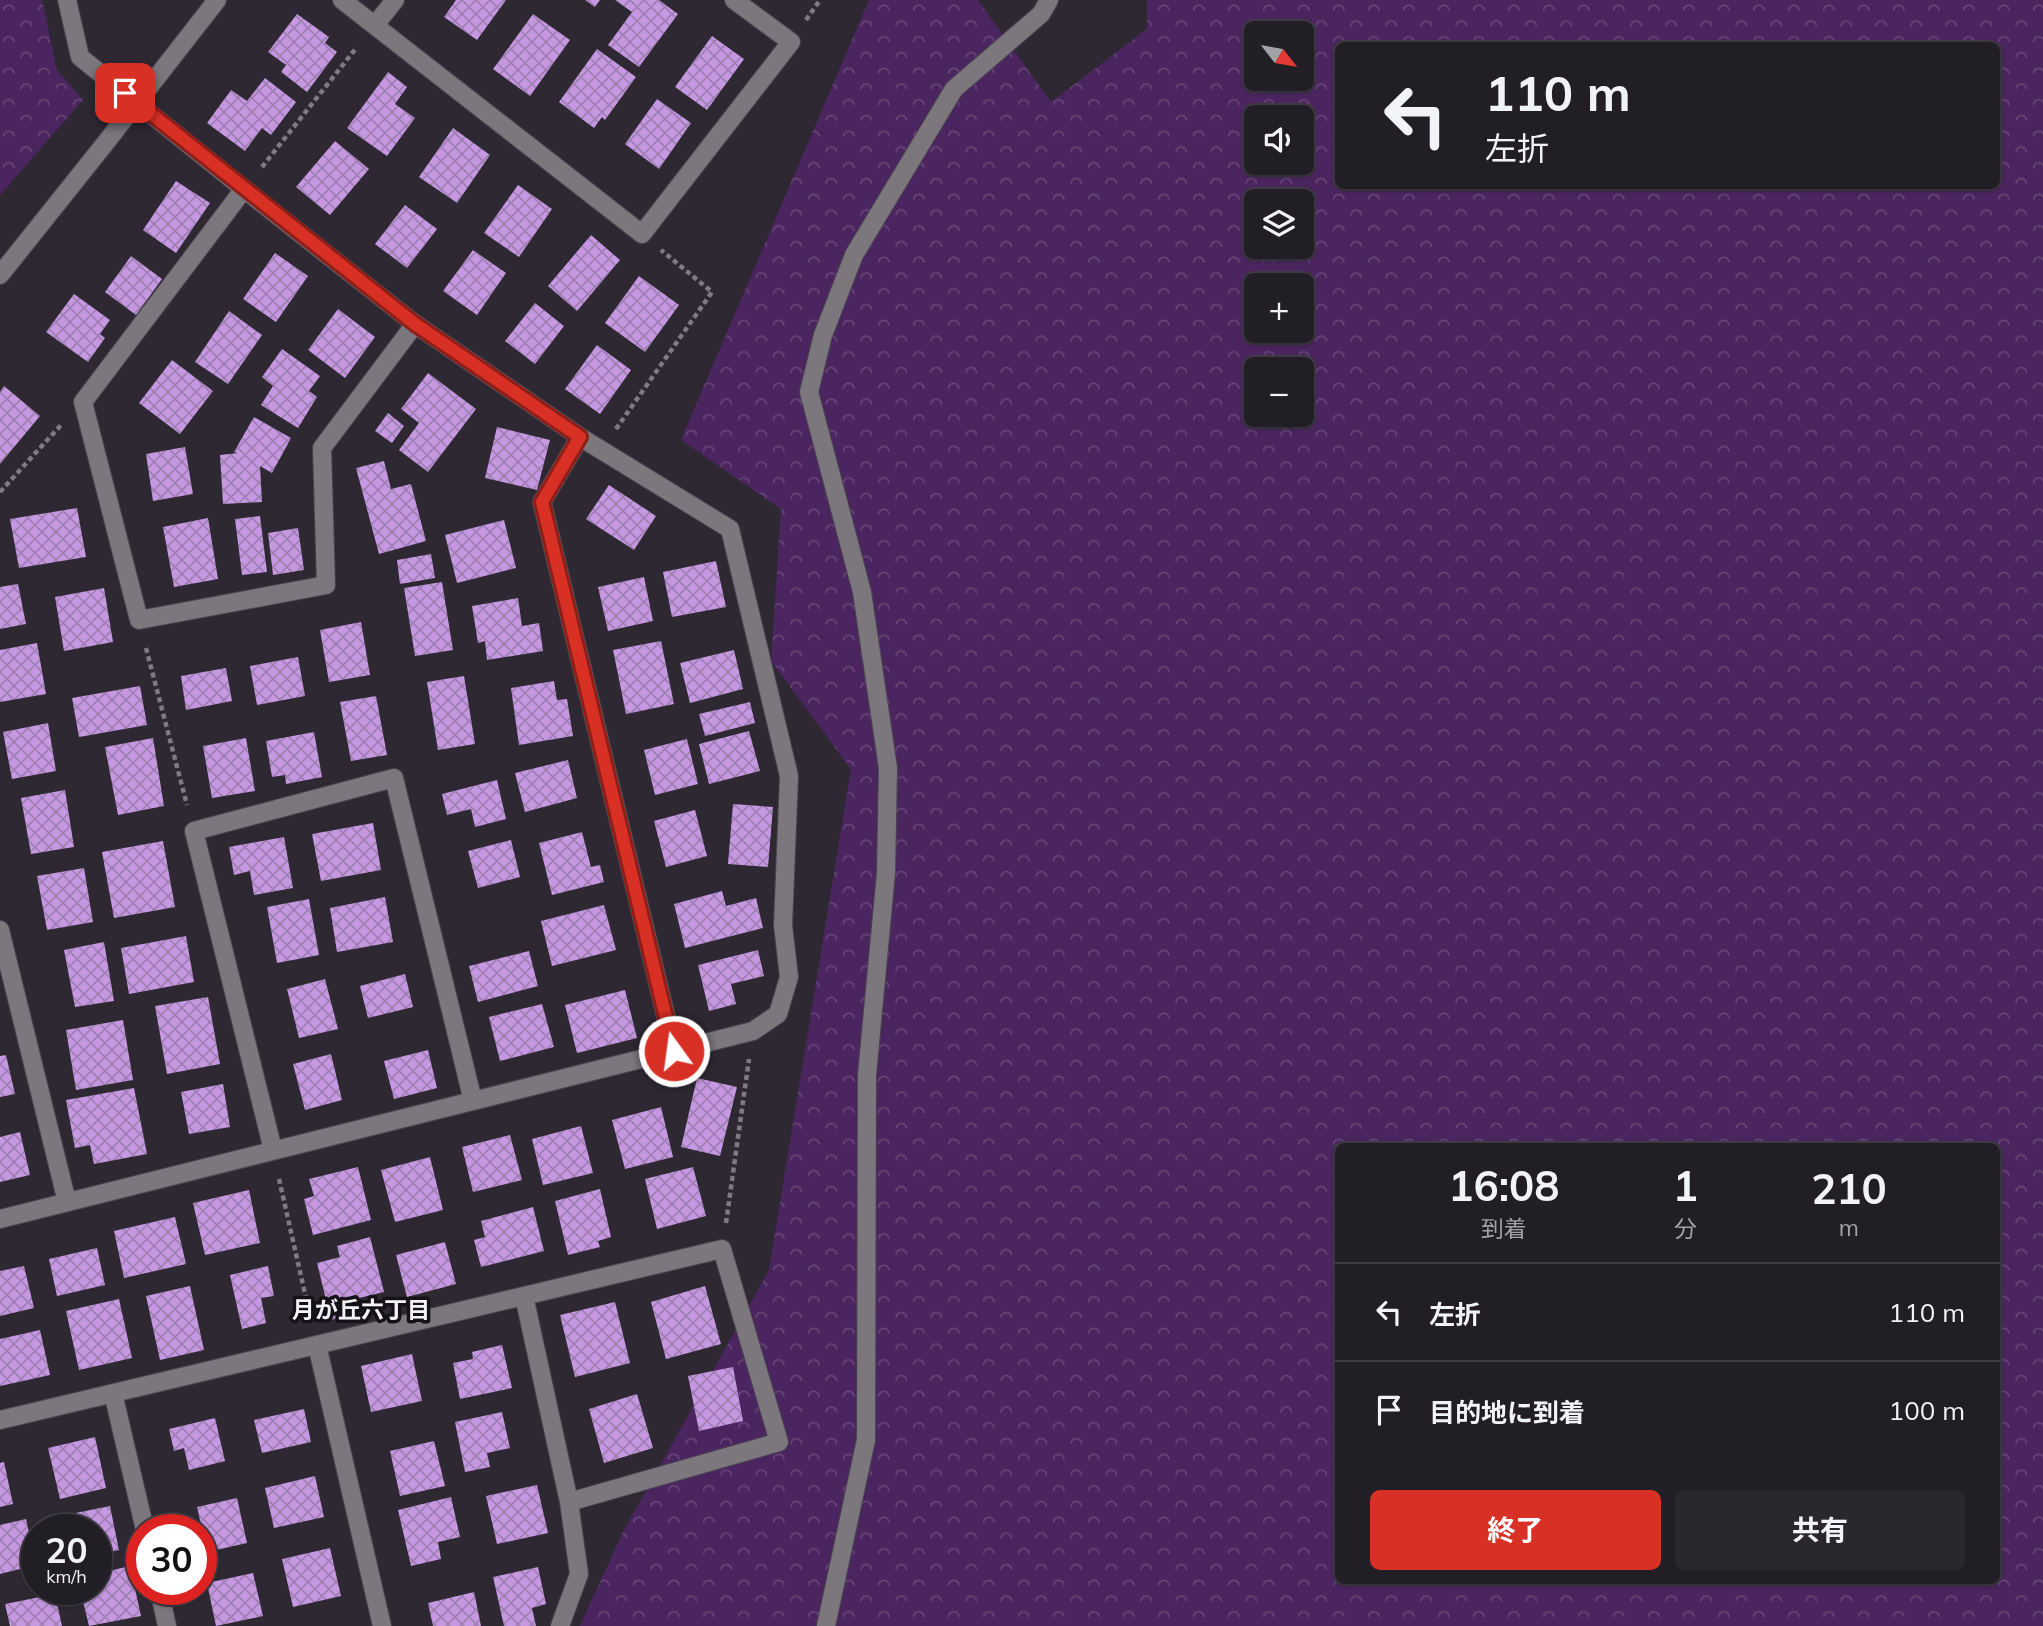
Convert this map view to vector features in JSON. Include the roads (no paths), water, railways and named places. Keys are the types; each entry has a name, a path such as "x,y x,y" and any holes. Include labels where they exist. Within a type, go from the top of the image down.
{"street":[{"path":"0,1219 753,1031 778,1014 789,977 783,925 789,776 730,529 580,437 415,324 244,189 80,57 67,0"},
{"path":"0,275 216,0"},
{"path":"342,0 642,234 791,42 734,0"},
{"path":"374,25 395,0"},
{"path":"826,1626 866,1440 867,1075 886,873 888,768 862,592 809,392 823,335 854,255 954,89 1041,14 1049,0"},
{"path":"244,189 83,402 139,620 326,585 323,448 415,324"},
{"path":"580,437 542,502 674,1051"},
{"path":"273,1150 194,831 394,778 473,1101"},
{"path":"0,930 67,1202"},
{"path":"0,1420 722,1249 779,1442 569,1502"},
{"path":"524,1296 569,1502 579,1574 560,1626"},
{"path":"317,1345 382,1626"},
{"path":"113,1393 141,1514"},
{"path":"162,1605 167,1626"}],"district":[{"name":"月が丘六丁目","path":"361,1310"}]}
